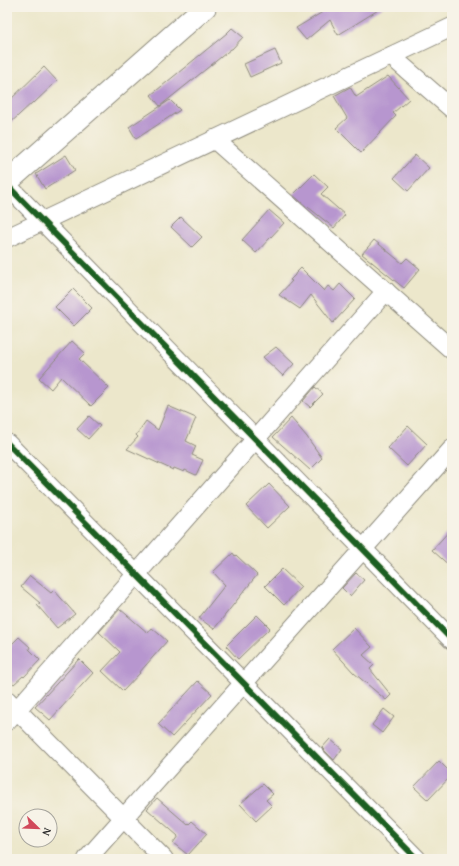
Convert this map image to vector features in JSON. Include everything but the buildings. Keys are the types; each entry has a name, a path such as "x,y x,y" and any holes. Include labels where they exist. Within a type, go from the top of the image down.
{"main road":[{"path":"7,182 205,7"}],"street":[{"path":"7,238 452,27"},
{"path":"392,56 452,109"},
{"path":"214,139 452,350"},
{"path":"7,185 452,640"},
{"path":"164,859 124,818 10,710 136,574 386,291"},
{"path":"7,443 417,859"},
{"path":"87,859 452,449"}],"cycle path":[{"path":"7,185 452,640"},
{"path":"7,443 417,859"}]}
